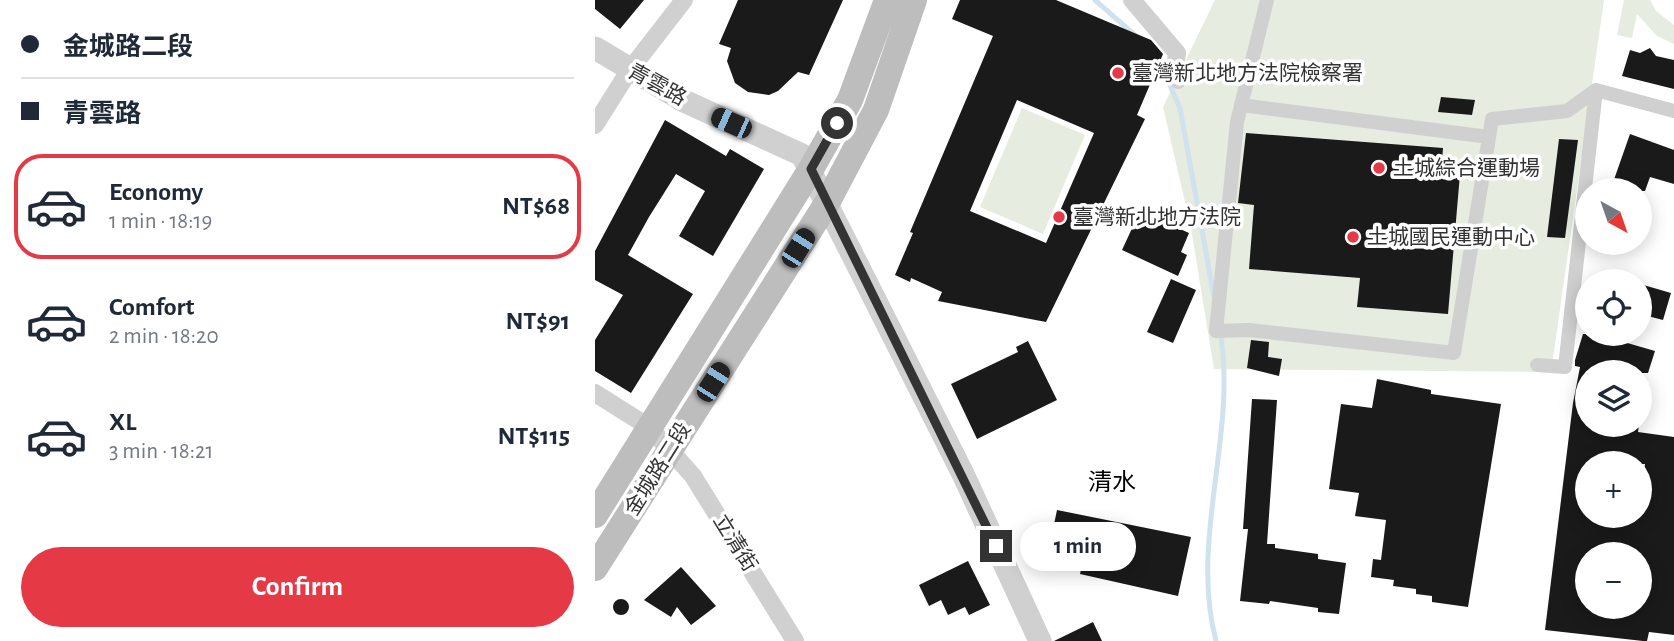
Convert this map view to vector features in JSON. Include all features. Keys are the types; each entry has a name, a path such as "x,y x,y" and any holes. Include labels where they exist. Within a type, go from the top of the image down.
{"main road":[{"name":"金城路二段","path":"595,515 811,169 850,100 887,0"},
{"name":"金城路二段","path":"595,568 827,203 876,110 914,0"}],"street":[{"path":"595,125 629,71 684,0"},
{"path":"1132,0 1177,53 1174,75 1178,80"},
{"path":"1266,0 1241,105 1216,331 1249,330 1454,353 1492,119 1567,111 1596,90"},
{"name":"青雲路","path":"595,48 684,102 801,155 811,169 963,474 1040,641"},
{"path":"1596,90 1674,110"},
{"path":"1537,365 1565,367 1596,90"},
{"path":"1241,105 1489,137"},
{"name":"立清街","path":"595,394 649,427 694,476 795,641"}],"shaded area":[{"name":"土城綜合運動場","path":"1215,0 1604,0 1579,178 1575,178 1575,204 1551,372 1214,369 1191,228 1163,107"},
{"path":"1624,0 1650,0 1656,11 1674,25 1674,44 1657,36 1637,14 1632,38 1617,35"},
{"path":"1022,108 1085,135 1043,234 980,207"}],"building":[{"path":"595,0 644,0 620,29 595,9"},
{"path":"738,0 843,0 809,75 798,72 778,91 769,95 748,92 735,83 727,61 731,48 719,44"},
{"path":"960,0 1056,0 1151,40 1163,54 1137,115 1145,119 1046,322 938,301 942,292 911,278 910,282 895,275 913,233 910,232 993,36 952,19","holes":["1017,100 1094,133 1046,243 970,211"]},
{"path":"1650,48 1656,56 1674,60 1674,89 1622,76 1630,50 1640,53"},
{"path":"1441,97 1475,100 1472,115 1438,112"},
{"path":"665,120 726,156 730,149 764,169 713,256 679,236 705,191 676,174 649,217 628,255 693,294 631,393 595,371 595,340 623,295 595,280 595,251"},
{"name":"土城國民運動中心","path":"1246,133 1443,148 1441,173 1460,174 1448,314 1357,307 1360,278 1249,269 1254,205 1238,203"},
{"path":"1630,134 1674,150 1674,184 1650,177 1615,178"},
{"path":"1559,139 1578,140 1565,238 1547,237"},
{"path":"1140,211 1189,233 1181,252 1187,255 1178,276 1122,250"},
{"path":"1171,279 1196,290 1173,343 1147,332"},
{"path":"1652,287 1671,293 1663,320 1652,317"},
{"path":"1251,340 1269,342 1268,357 1282,359 1279,376 1247,368"},
{"path":"1028,341 1057,400 977,439 951,384 1018,352 1016,347"},
{"path":"1579,346 1638,346 1655,351 1652,360 1575,360"},
{"path":"1377,379 1431,390 1431,394 1501,404 1468,607 1432,602 1432,596 1416,594 1416,589 1393,586 1394,580 1371,577 1373,559 1381,560 1386,520 1355,516 1359,493 1329,489 1341,404 1372,408"},
{"path":"1575,393 1575,437 1652,437 1652,434 1674,437 1674,635 1649,632 1647,641 1643,641 1545,630"},
{"path":"1252,399 1277,400 1267,544 1275,544 1275,548 1318,554 1318,559 1346,563 1339,614 1270,601 1269,604 1240,601 1248,529 1243,529"},
{"path":"1057,510 1191,537 1178,596 1080,574 1087,541 1052,534"},
{"path":"968,561 990,605 969,615 965,607 948,615 941,600 929,606 919,585"},
{"path":"681,567 716,606 691,625 677,607 671,617 644,600"},
{"path":"621,599 629,607 621,615 613,607"},
{"path":"1093,622 1102,641 1054,641"}],"waterway":[{"path":"1095,0 1137,37"},
{"path":"1158,59 1180,108 1214,297"},
{"path":"1216,641 1209,603 1208,564 1223,408 1224,369 1220,331"}],"place":[{"name":"臺灣新北地方法院檢察署","path":"1118,73"},
{"name":"土城綜合運動場","path":"1379,168"},
{"name":"臺灣新北地方法院","path":"1059,217"},
{"name":"土城國民運動中心","path":"1353,237"}],"district":[{"name":"清水","path":"1112,483"}],"route":[{"path":"837,123 811,169 996,546"}]}
